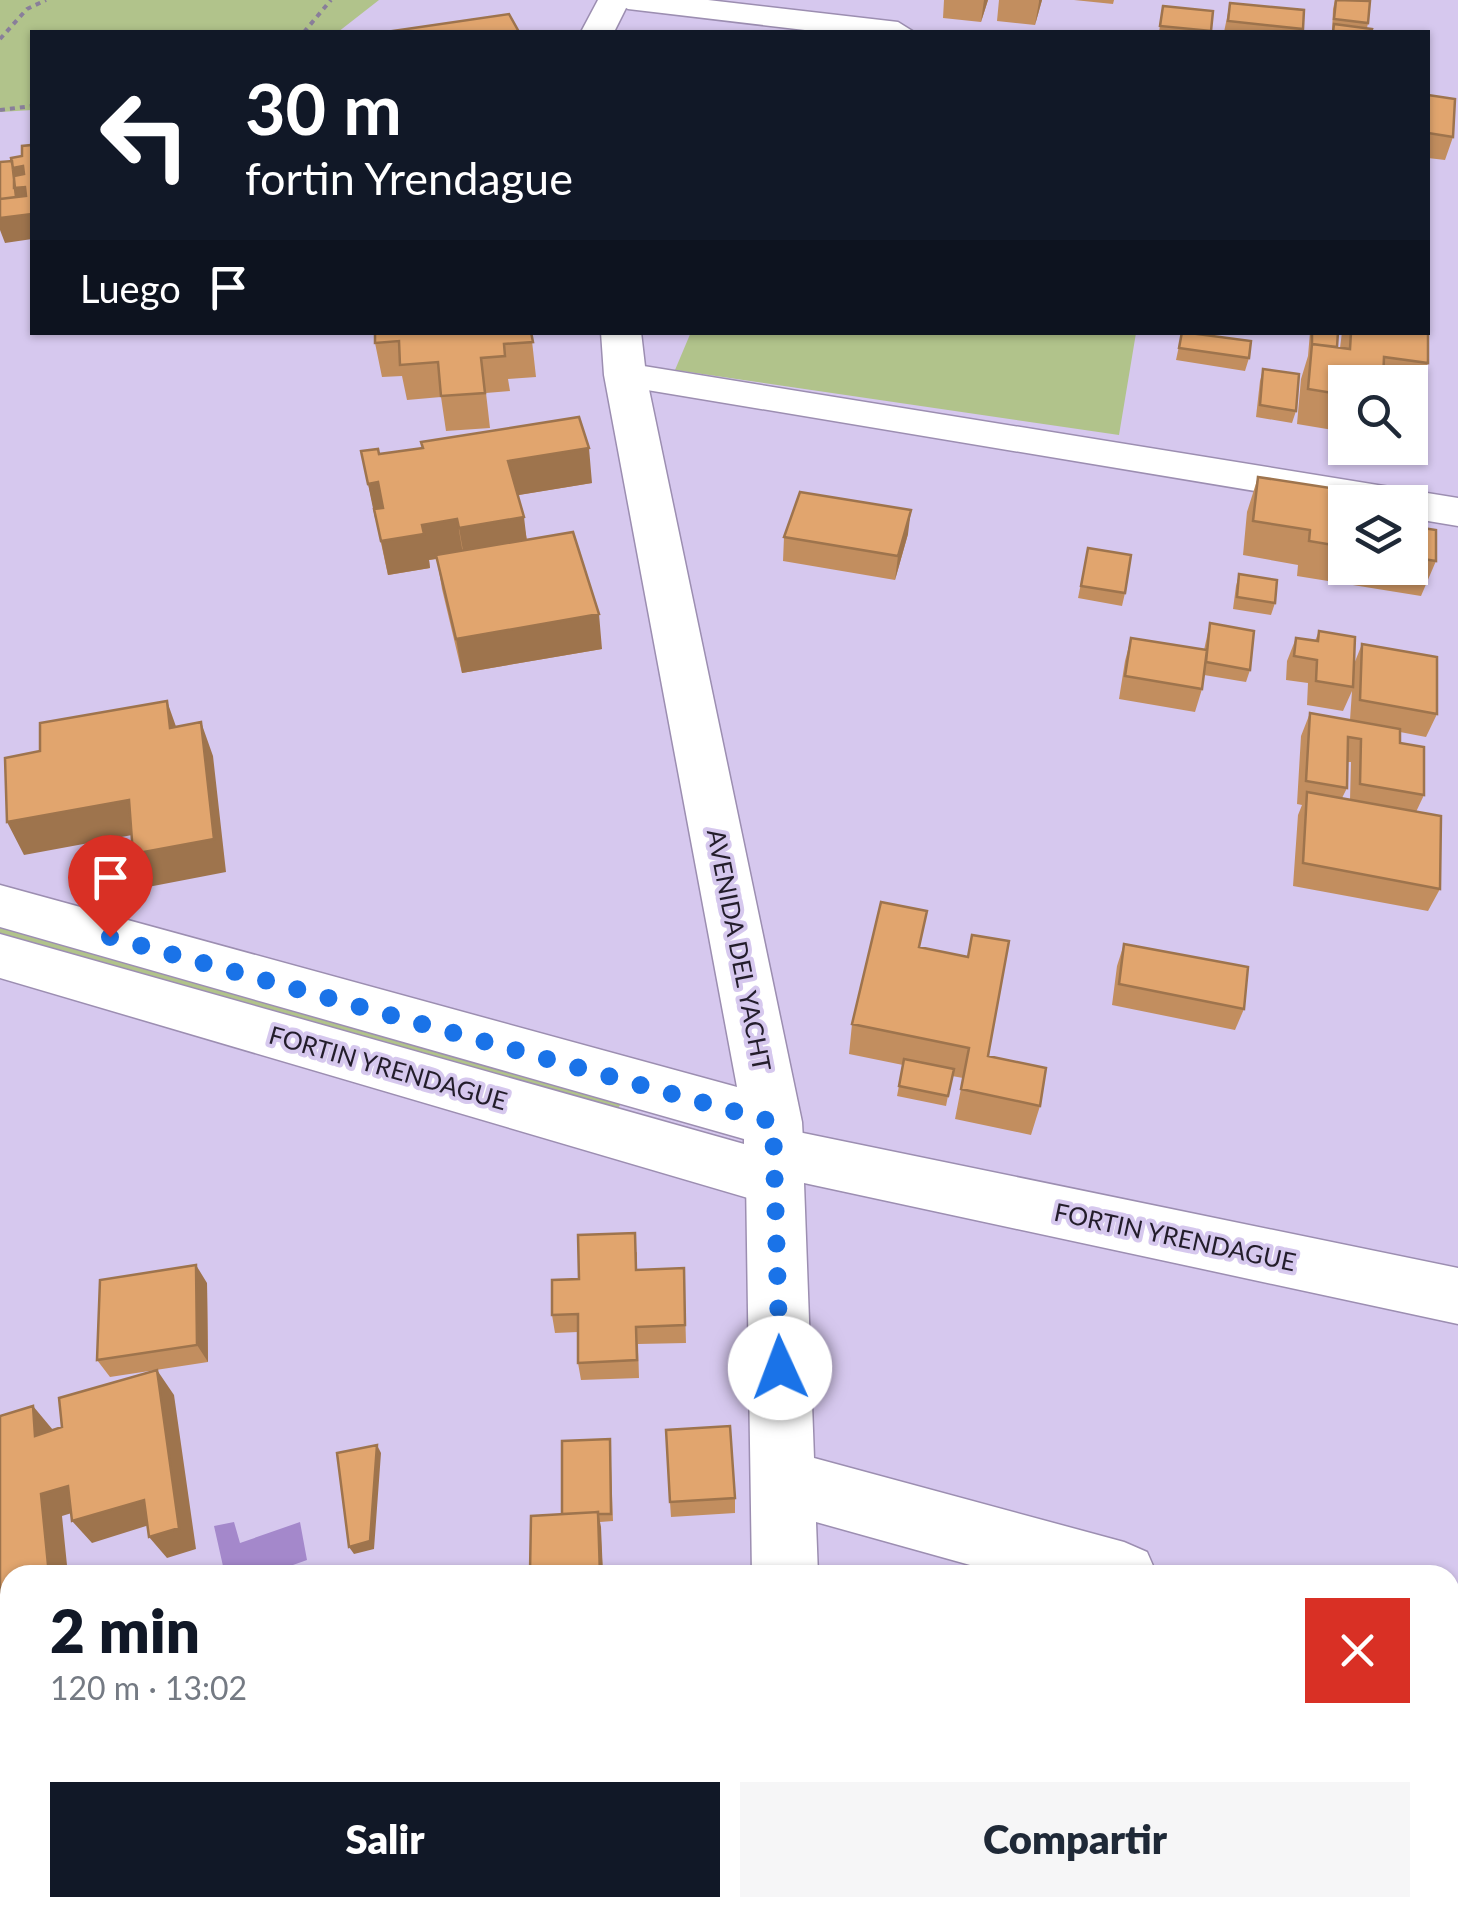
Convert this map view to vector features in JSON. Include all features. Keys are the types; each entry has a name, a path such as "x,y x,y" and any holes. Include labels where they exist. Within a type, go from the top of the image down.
{"street":[{"path":"599,30 614,0"},
{"path":"628,0 881,30"},
{"path":"623,354 1328,488"},
{"name":"AVENIDA DEL YACHT","path":"623,354 774,1151 785,1565"},
{"path":"1428,507 1458,512"},
{"name":"FORTIN YRENDAGUE","path":"0,906 774,1151"},
{"name":"FORTIN YRENDAGUE","path":"0,956 774,1151 1458,1296"},
{"path":"783,1481 1088,1565"}],"path":[{"path":"0,39 27,9 46,0"},
{"path":"306,30 331,0"},
{"path":"0,110 30,106"}],"green space":[{"path":"0,0 379,0 341,30 30,30 30,110 0,112"},
{"path":"690,335 1136,335 1119,435 675,370"},
{"path":"0,921 622,1103 617,1109 0,936"}],"shaded area":[{"path":"234,1522 240,1543 300,1522 307,1560 293,1565 223,1565 214,1526"}],"building":[{"path":"1336,0 1370,1 1368,23 1334,19"},
{"path":"1230,3 1304,10 1303,29 1228,21"},
{"path":"1163,6 1213,11 1211,30 1160,26"},
{"path":"509,14 518,30 400,30"},
{"path":"1334,24 1372,29 1372,30 1333,30"},
{"path":"1430,95 1455,99 1453,137 1430,133"},
{"path":"30,145 30,214 0,218 0,199 26,196 25,187 14,188 14,176 24,174 23,166 13,168 11,158 22,156 22,146"},
{"path":"12,161 16,197 0,199 0,162"},
{"path":"375,335 532,335 533,342 504,344 505,356 481,358 485,393 441,396 438,362 400,365 399,341 375,343"},
{"path":"1181,335 1251,341 1249,358 1179,348"},
{"path":"1312,335 1338,335 1337,347 1312,344"},
{"path":"1351,335 1428,335 1428,363 1384,357 1384,365 1328,365 1328,392 1308,389 1312,344 1350,349"},
{"path":"1263,369 1299,374 1296,411 1260,405"},
{"path":"579,417 589,448 508,461 524,517 459,528 457,519 422,525 424,534 381,541 374,509 383,508 378,482 368,484 361,451 378,449 379,454 423,448 421,442"},
{"path":"1258,477 1328,488 1328,544 1309,541 1310,530 1253,521"},
{"path":"800,492 911,510 898,556 784,537"},
{"path":"1428,529 1436,530 1436,561 1428,560"},
{"path":"573,532 599,614 456,639 436,555"},
{"path":"1088,548 1131,555 1125,593 1081,586"},
{"path":"1239,574 1277,580 1275,603 1237,597"},
{"path":"1210,623 1254,631 1250,670 1206,662"},
{"path":"1319,631 1355,637 1353,687 1316,681 1317,660 1294,656 1296,638 1318,641"},
{"path":"1131,638 1207,650 1202,689 1125,676"},
{"path":"1362,644 1437,657 1437,714 1360,700"},
{"path":"167,701 170,728 201,722 214,839 133,854 129,800 7,822 5,758 40,751 40,723"},
{"path":"1310,713 1400,729 1400,743 1424,747 1424,795 1360,784 1361,739 1348,737 1347,788 1306,781"},
{"path":"1307,792 1441,816 1440,889 1303,863"},
{"path":"881,902 927,911 919,947 968,957 972,935 1009,941 988,1056 1046,1068 1040,1106 961,1089 969,1048 852,1024"},
{"path":"1124,944 1248,967 1244,1009 1119,984"},
{"path":"904,1059 954,1069 948,1096 899,1086"},
{"path":"635,1233 636,1270 684,1268 685,1325 636,1327 637,1360 578,1363 578,1314 552,1315 552,1280 579,1279 578,1235"},
{"path":"196,1265 197,1345 97,1360 100,1280"},
{"path":"157,1370 179,1528 149,1537 144,1500 72,1521 68,1486 41,1494 48,1565 0,1565 0,1416 33,1406 35,1436 62,1427 59,1398"},
{"path":"730,1426 735,1498 670,1502 666,1430"},
{"path":"610,1439 611,1514 562,1514 562,1441"},
{"path":"377,1445 370,1541 349,1547 337,1453"},
{"path":"598,1512 600,1565 530,1565 531,1516"}],"route":[{"path":"110,937 773,1122 780,1368"}]}
